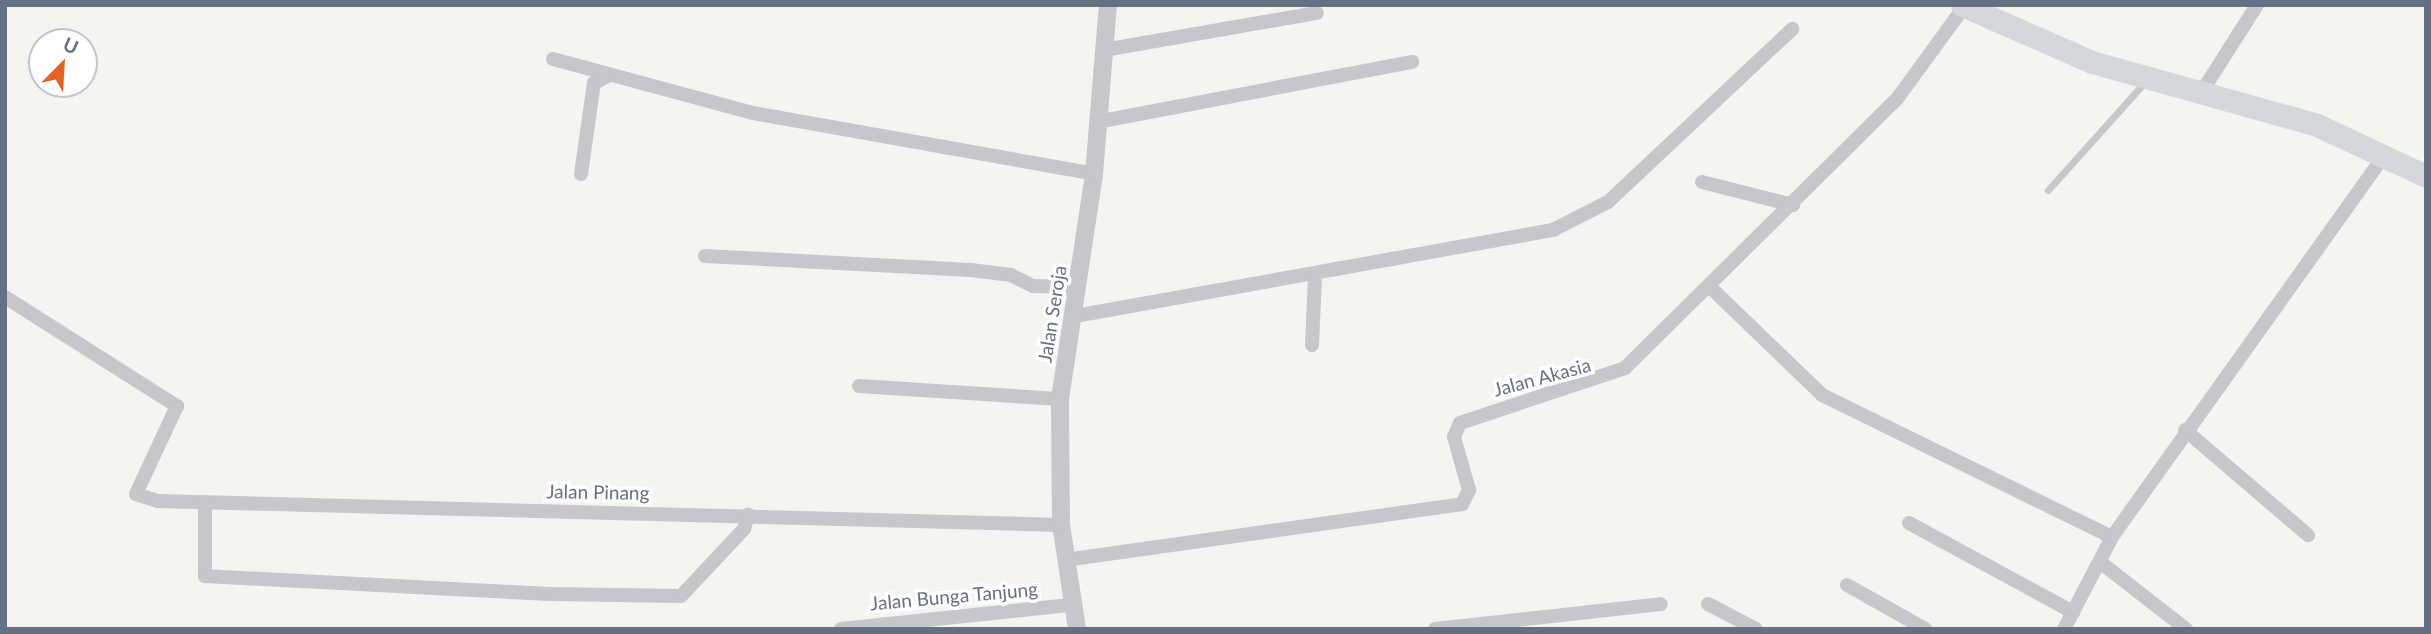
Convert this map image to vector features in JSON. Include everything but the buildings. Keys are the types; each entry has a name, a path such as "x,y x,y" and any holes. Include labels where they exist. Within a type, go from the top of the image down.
{"main road":[{"path":"1963,7 2147,79 2317,125 2386,152 2426,176"}],"street":[{"name":"Jalan Seroja","path":"1077,629 1071,605 1061,525 1060,399 1075,316 1094,174 1108,5"},
{"path":"2201,93 2257,5"},
{"name":"Jalan Akasia","path":"1065,559 1462,504 1469,490 1454,438 1460,423 1611,378 1711,288 1896,99 1963,7"},
{"path":"1104,50 1317,13"},
{"path":"1075,316 1315,275 1553,230 1581,219 1792,29"},
{"path":"553,59 607,76 753,113 1094,174"},
{"path":"1097,122 1412,62"},
{"path":"581,174 594,83 607,76"},
{"path":"2064,629 2112,537 2185,430 2386,152"},
{"path":"1702,182 1793,205"},
{"path":"705,256 971,270 1011,275 1033,286 1079,288"},
{"path":"1312,345 1315,275"},
{"path":"1711,288 1822,396 2112,537"},
{"name":"Jalan Pinang","path":"5,297 177,406 136,494 205,502 1061,525"},
{"path":"859,386 1060,399"},
{"path":"2185,430 2308,535"},
{"path":"205,502 205,576 563,594 681,596 744,529 748,515"},
{"path":"1909,523 2073,612"},
{"path":"2100,562 2186,629"},
{"path":"1847,585 1925,629"},
{"path":"1435,629 1661,604"},
{"path":"1708,604 1756,629"},
{"name":"Jalan Bunga Tanjung","path":"841,629 1071,605"}],"lane":[{"path":"2048,190 2147,79"}]}
